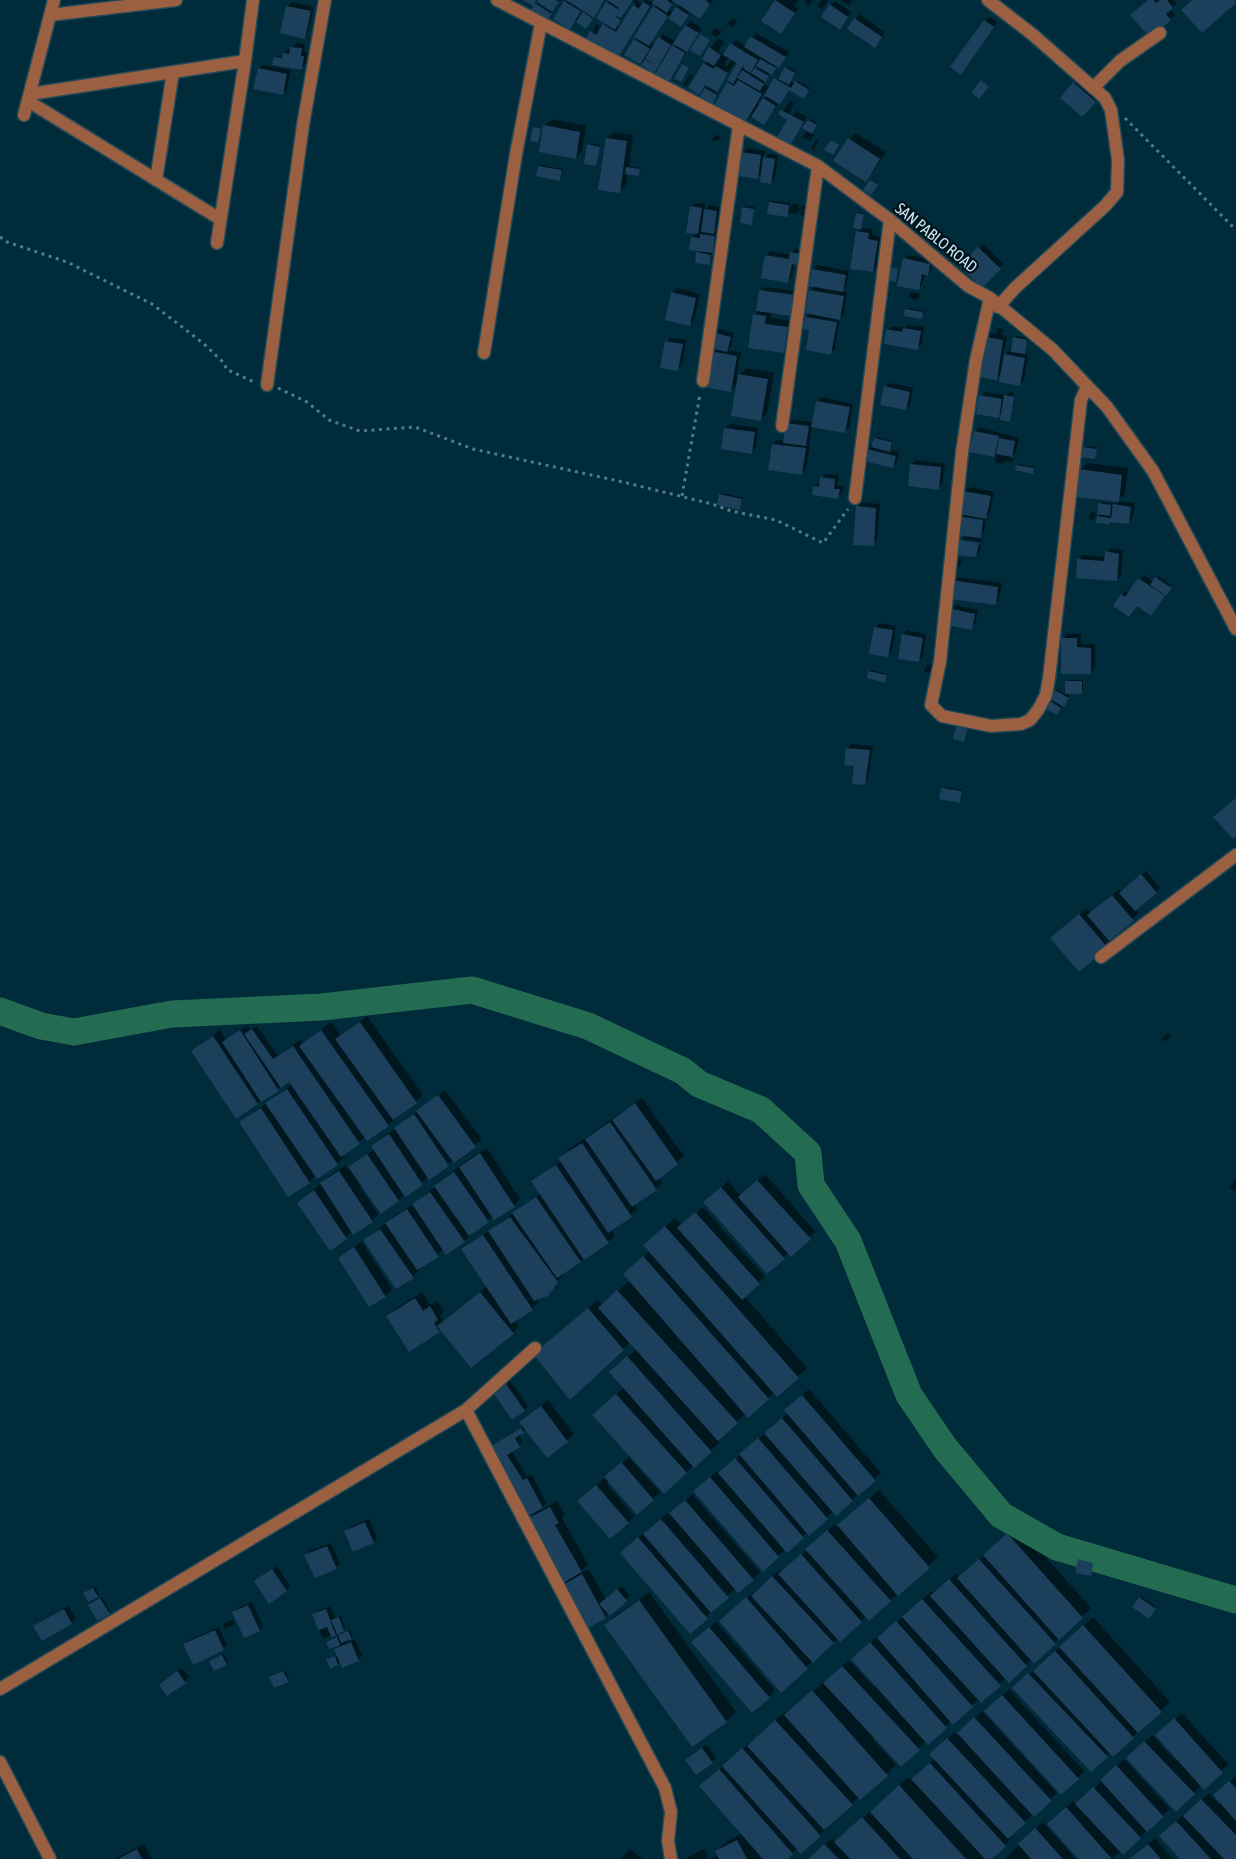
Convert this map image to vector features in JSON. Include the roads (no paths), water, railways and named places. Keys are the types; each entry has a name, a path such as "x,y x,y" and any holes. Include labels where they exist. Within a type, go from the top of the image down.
{"street":[{"path":"24,115 54,0"},
{"path":"50,15 176,0"},
{"path":"217,243 253,0"},
{"path":"267,386 303,125 325,0"},
{"name":"SAN PABLO ROAD","path":"497,0 818,166 890,220 968,286 994,302 1053,350 1107,407 1153,471 1236,629"},
{"path":"988,0 1032,34 1105,98 1111,110 1118,160 1117,192 1088,223 1015,288 994,302 976,360 962,452 939,662 931,705 942,716 991,726 1021,724 1030,720 1046,695 1082,400 1087,387"},
{"path":"484,353 516,154 541,23"},
{"path":"1094,87 1120,61 1160,33"},
{"path":"29,97 245,61"},
{"path":"156,180 173,72"},
{"path":"29,97 220,219"},
{"path":"703,381 739,125"},
{"path":"782,426 818,166"},
{"path":"855,498 890,220"},
{"path":"1101,957 1236,855"},
{"path":"0,1689 466,1410 535,1348"},
{"path":"466,1410 665,1788 671,1812 668,1841 672,1859"},
{"path":"0,1762 50,1859"}],"waterway":[{"path":"0,1011 41,1026 74,1032 172,1014 322,1007 472,990 588,1026 683,1071 699,1084 761,1110 808,1153 811,1185 848,1241 909,1395 945,1448 1001,1515 1057,1547 1236,1600"}]}
